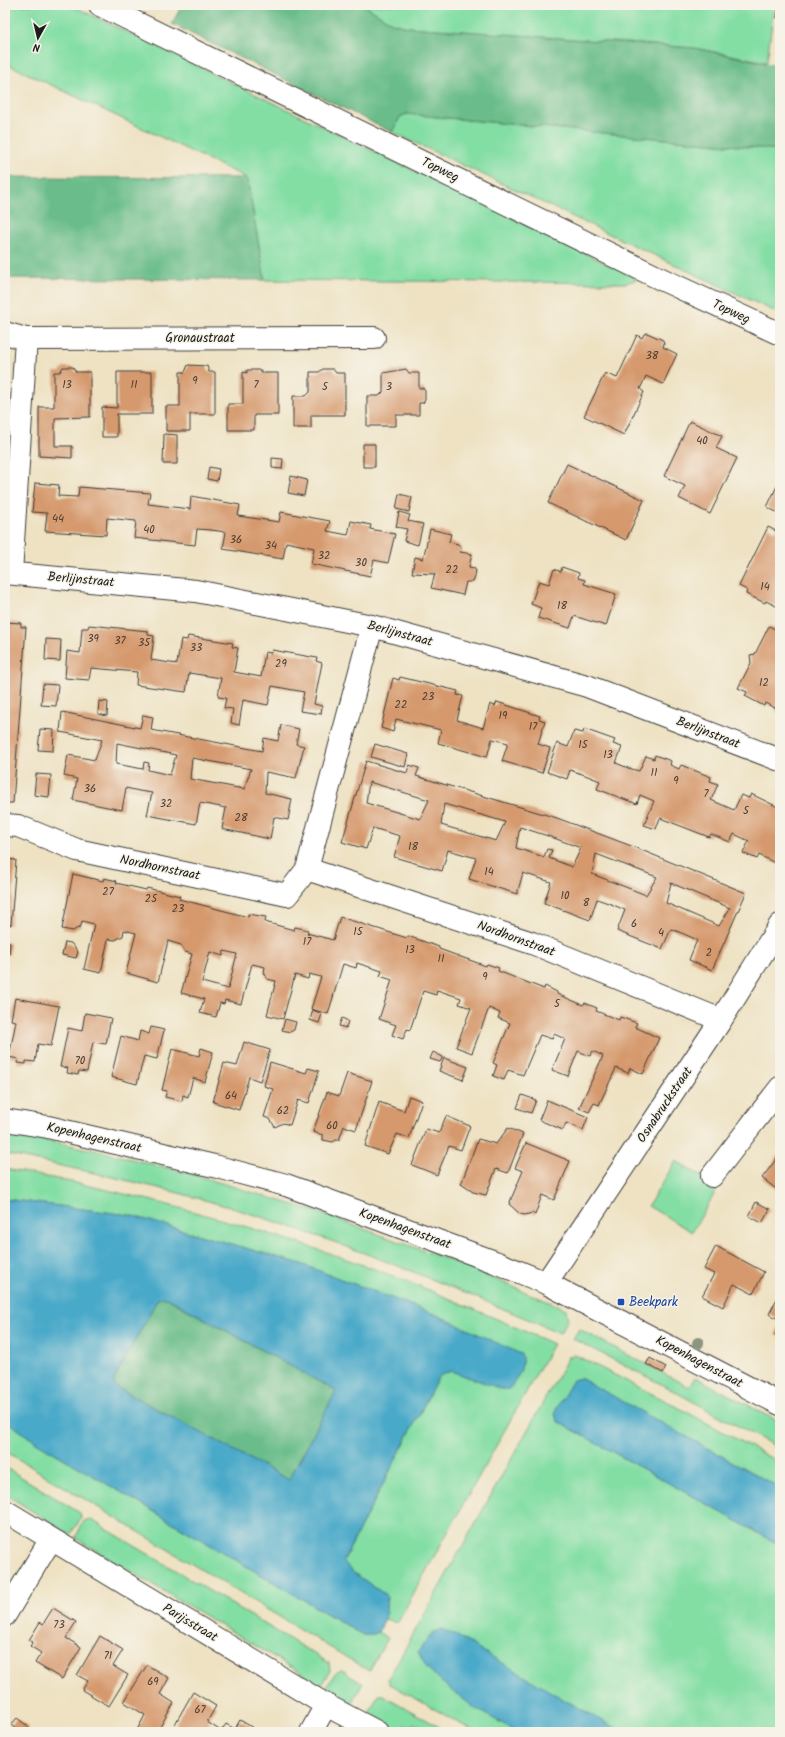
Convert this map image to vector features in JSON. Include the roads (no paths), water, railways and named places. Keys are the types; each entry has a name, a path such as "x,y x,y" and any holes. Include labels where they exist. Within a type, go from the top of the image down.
{"street":[{"name":"Topweg","path":"100,5 661,279 780,334"},
{"name":"Gronaustraat","path":"5,333 26,339 374,338"},
{"path":"8,573 26,339"},
{"name":"Berlijnstraat","path":"8,573 196,591 372,626 587,686 780,760"},
{"name":"Nordhornstraat","path":"5,825 18,826 77,850 287,895 307,869 372,626"},
{"name":"Nordhornstraat","path":"307,869 532,943 721,1020"},
{"name":"Osnabruckstraat","path":"546,1283 721,1020 780,925"},
{"path":"712,1176 780,1088"},
{"name":"Kopenhagenstraat","path":"5,1120 48,1127 286,1185 495,1262 546,1283 780,1404"},
{"name":"Parijsstraat","path":"5,1511 326,1705 377,1732"},
{"path":"5,1616 51,1539"},
{"path":"311,1732 326,1705"}],"water":[{"path":"5,1199 129,1215 298,1263 437,1315 521,1354 522,1358 522,1368 509,1389 502,1389 451,1371 439,1376 343,1561 354,1573 387,1596 385,1619 378,1632 370,1635 363,1635 36,1442 5,1420","holes":["161,1297 169,1299 336,1391 289,1480 116,1387 113,1381 157,1300"]},
{"path":"580,1378 780,1488 780,1545 557,1421 555,1411 573,1380"},
{"path":"442,1629 456,1635 561,1698 623,1732 518,1732 476,1709 440,1681 427,1668 418,1652 432,1633"}],"place":[{"name":"Beekpark","path":"621,1302"}]}
